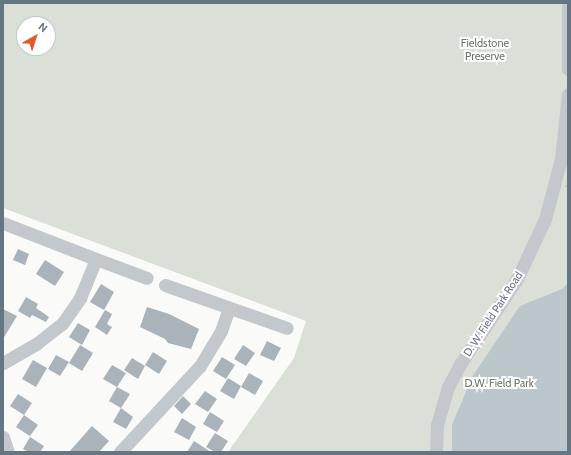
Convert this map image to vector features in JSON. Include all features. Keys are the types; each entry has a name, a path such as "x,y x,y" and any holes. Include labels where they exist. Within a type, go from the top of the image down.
{"street":[{"path":"568,3 568,69"},
{"name":"D. W. Field Park Road","path":"436,452 437,425 448,387 461,363 517,279 545,219 557,178 565,129 568,94"},
{"path":"3,224 148,278"},
{"path":"3,363 36,344 62,324 80,298 96,259"},
{"path":"165,285 287,328"},
{"path":"120,452 200,366 221,331 229,308"},
{"path":"3,437 8,452"}],"green space":[{"path":"3,3 568,3 568,452 228,452 294,358 306,321 3,208"}],"shaded area":[{"path":"568,283 568,452 452,452 452,425 472,377 520,306 562,289"}],"building":[{"path":"18,249 29,254 25,265 13,260"},
{"path":"45,260 64,272 55,286 36,274"},
{"path":"101,284 114,292 104,310 90,302"},
{"path":"26,297 38,304 36,308 49,317 46,322 32,315 30,318 18,311"},
{"path":"147,307 169,314 199,329 191,349 168,343 165,339 140,327"},
{"path":"3,309 17,316 3,339"},
{"path":"105,310 112,314 107,324 112,327 107,335 95,327"},
{"path":"78,323 90,330 82,345 69,337"},
{"path":"267,341 281,348 274,361 260,355"},
{"path":"80,345 93,353 82,371 69,363"},
{"path":"243,345 255,353 246,366 234,359"},
{"path":"153,352 167,361 159,374 145,365"},
{"path":"56,355 69,362 60,376 48,369"},
{"path":"222,357 235,365 226,379 213,371"},
{"path":"132,358 145,366 138,379 124,370"},
{"path":"33,360 47,368 36,387 22,379"},
{"path":"112,365 126,373 117,387 103,379"},
{"path":"249,373 263,381 255,395 241,387"},
{"path":"228,378 241,386 234,399 220,391"},
{"path":"117,387 130,394 121,408 109,401"},
{"path":"205,391 217,399 208,412 195,404"},
{"path":"18,394 32,403 24,415 10,406"},
{"path":"183,396 191,404 182,414 174,406"},
{"path":"121,408 133,417 126,429 113,422"},
{"path":"210,412 224,421 217,432 203,424"},
{"path":"24,415 38,425 30,436 16,427"},
{"path":"182,418 196,427 189,440 174,432"},
{"path":"92,426 109,441 99,452 69,452"},
{"path":"215,433 228,441 221,452 215,452 206,447"},
{"path":"30,437 44,446 40,452 28,452 23,449"},
{"path":"194,441 211,452 187,452"}],"park label":[{"name":"Fieldstone Preserve","path":"485,50"},
{"name":"D.W. Field Park","path":"499,383"}]}
